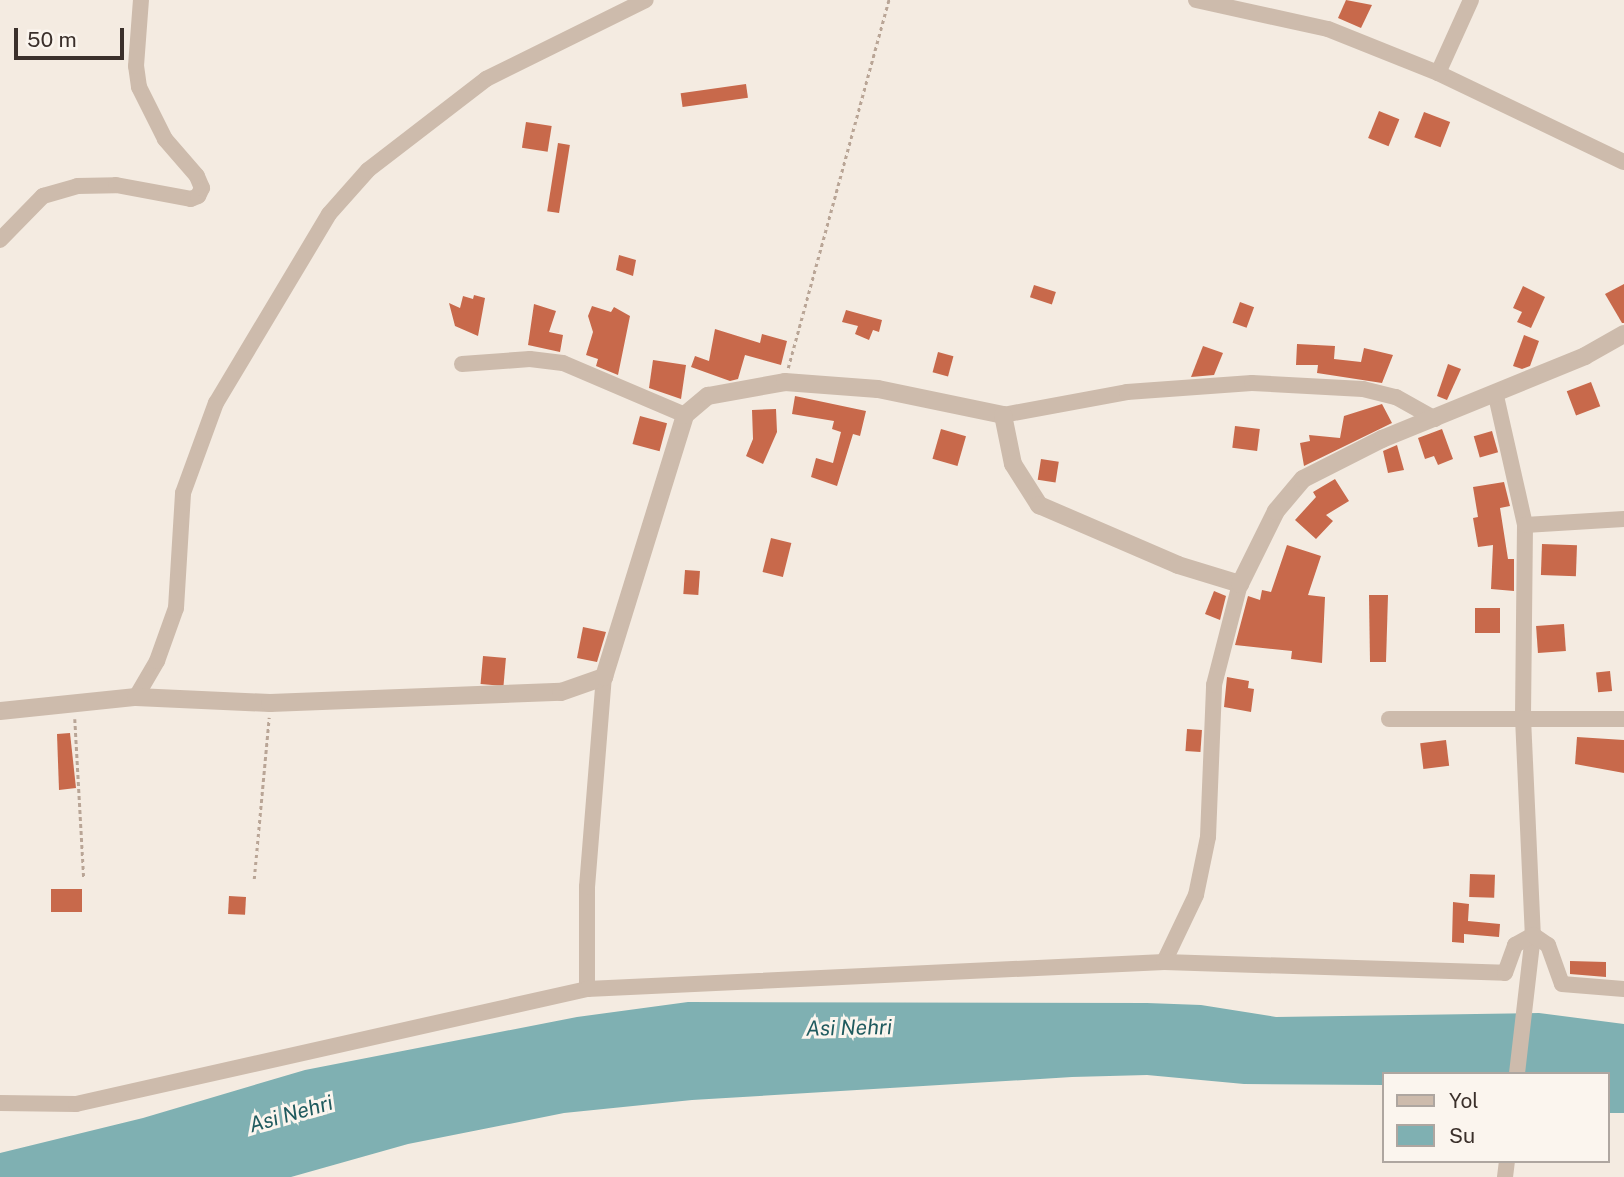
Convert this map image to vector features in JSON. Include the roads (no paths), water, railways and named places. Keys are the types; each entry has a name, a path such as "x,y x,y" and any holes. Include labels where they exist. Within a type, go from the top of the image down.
{"street":[{"path":"0,240 43,196 77,186 116,185 191,199 198,196 202,188 197,176 165,139 139,88 135,66 141,0"},
{"path":"136,697 157,661 176,608 183,493 216,402 329,214 368,170 485,79 646,0"},
{"path":"1196,0 1328,29 1438,73 1624,162"},
{"path":"1438,73 1471,0"},
{"path":"1164,962 1196,895 1208,837 1214,685 1240,584 1276,512 1303,479 1382,439 1496,396 1624,334"},
{"path":"462,364 530,359 563,363 685,415"},
{"path":"587,989 587,887 604,677 685,415 708,396 785,382 878,389 1003,415 1127,392 1252,383 1363,389 1396,397 1435,419"},
{"path":"1496,396 1525,525 1523,718 1533,935 1517,1072"},
{"path":"1003,415 1013,464 1039,505 1178,565 1240,584"},
{"path":"1525,525 1624,519"},
{"path":"0,711 74,701 136,697 270,703 561,692 604,677"},
{"path":"1389,719 1624,719"},
{"path":"0,1103 76,1104 587,989 1164,962 1505,973 1515,944 1533,935"},
{"path":"1533,935 1548,945 1562,984 1624,989"}],"water":[{"name":"Asi Nehri","path":"688,1002 1147,1003 1201,1005 1276,1017 1539,1013 1624,1024 1624,1113 1610,1113 1610,1072 1382,1072 1382,1085 1244,1084 1147,1075 1072,1077 692,1100 564,1113 408,1144 291,1177 0,1177 0,1153 143,1118 305,1070 577,1017"}]}
